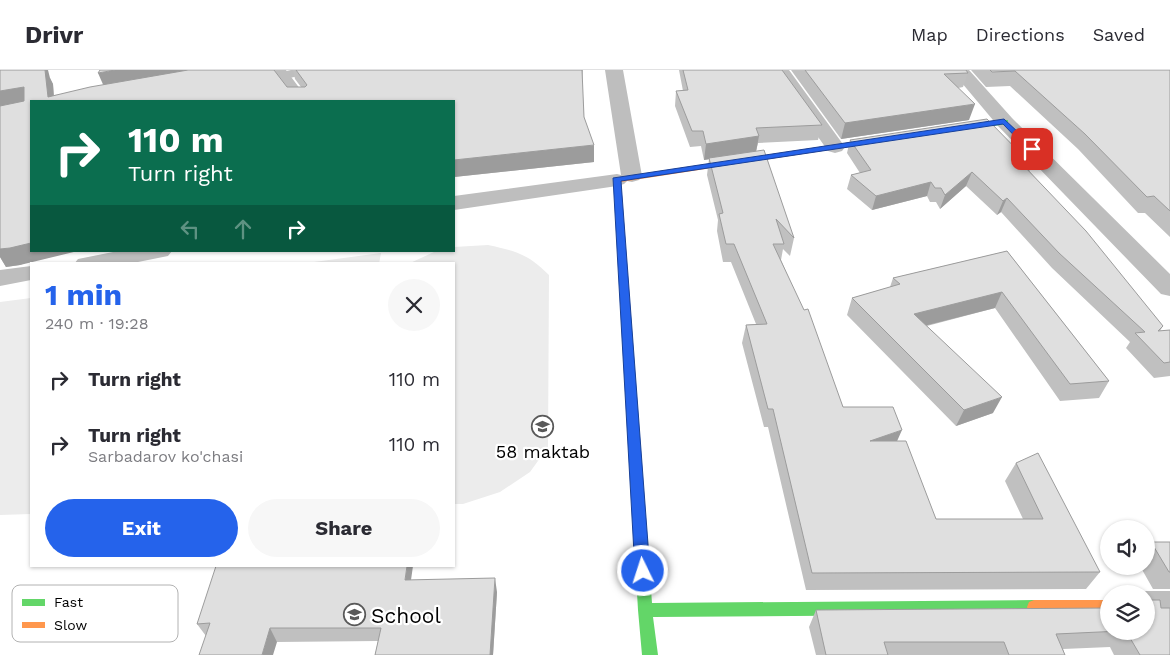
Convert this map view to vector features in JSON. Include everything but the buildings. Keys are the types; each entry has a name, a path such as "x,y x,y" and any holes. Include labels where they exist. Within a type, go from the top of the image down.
{"street":[{"path":"614,70 624,178 645,610 650,655"},
{"path":"780,70 834,147"},
{"path":"960,70 1004,122 1170,288"},
{"path":"279,73 299,100"},
{"path":"948,130 1004,122"},
{"path":"455,203 901,137"},
{"path":"97,262 154,252"},
{"path":"0,278 30,273"},
{"path":"645,610 1100,606"},
{"path":"1155,607 1170,607"}],"lane":[{"path":"279,73 362,70"}],"shaded area":[{"path":"488,245 506,249 521,254 535,262 549,275 548,447 530,472 500,492 463,504 455,504 455,262 412,262 434,252 455,252 455,247"},
{"path":"381,253 379,262 314,262"},
{"path":"30,298 30,514 0,515 0,302"}],"traffic: fast":[{"path":"955,129 1005,122"},
{"path":"626,317 645,610 650,655"},
{"path":"645,610 1034,607"}],"traffic: slow":[{"path":"626,317 617,180 885,139"},
{"path":"1034,607 1100,607"}],"place":[{"name":"58 maktab","path":"543,426"},
{"name":"School","path":"355,615"}],"route":[{"path":"643,571 616,180 632,176 1004,122 1032,149"}]}
